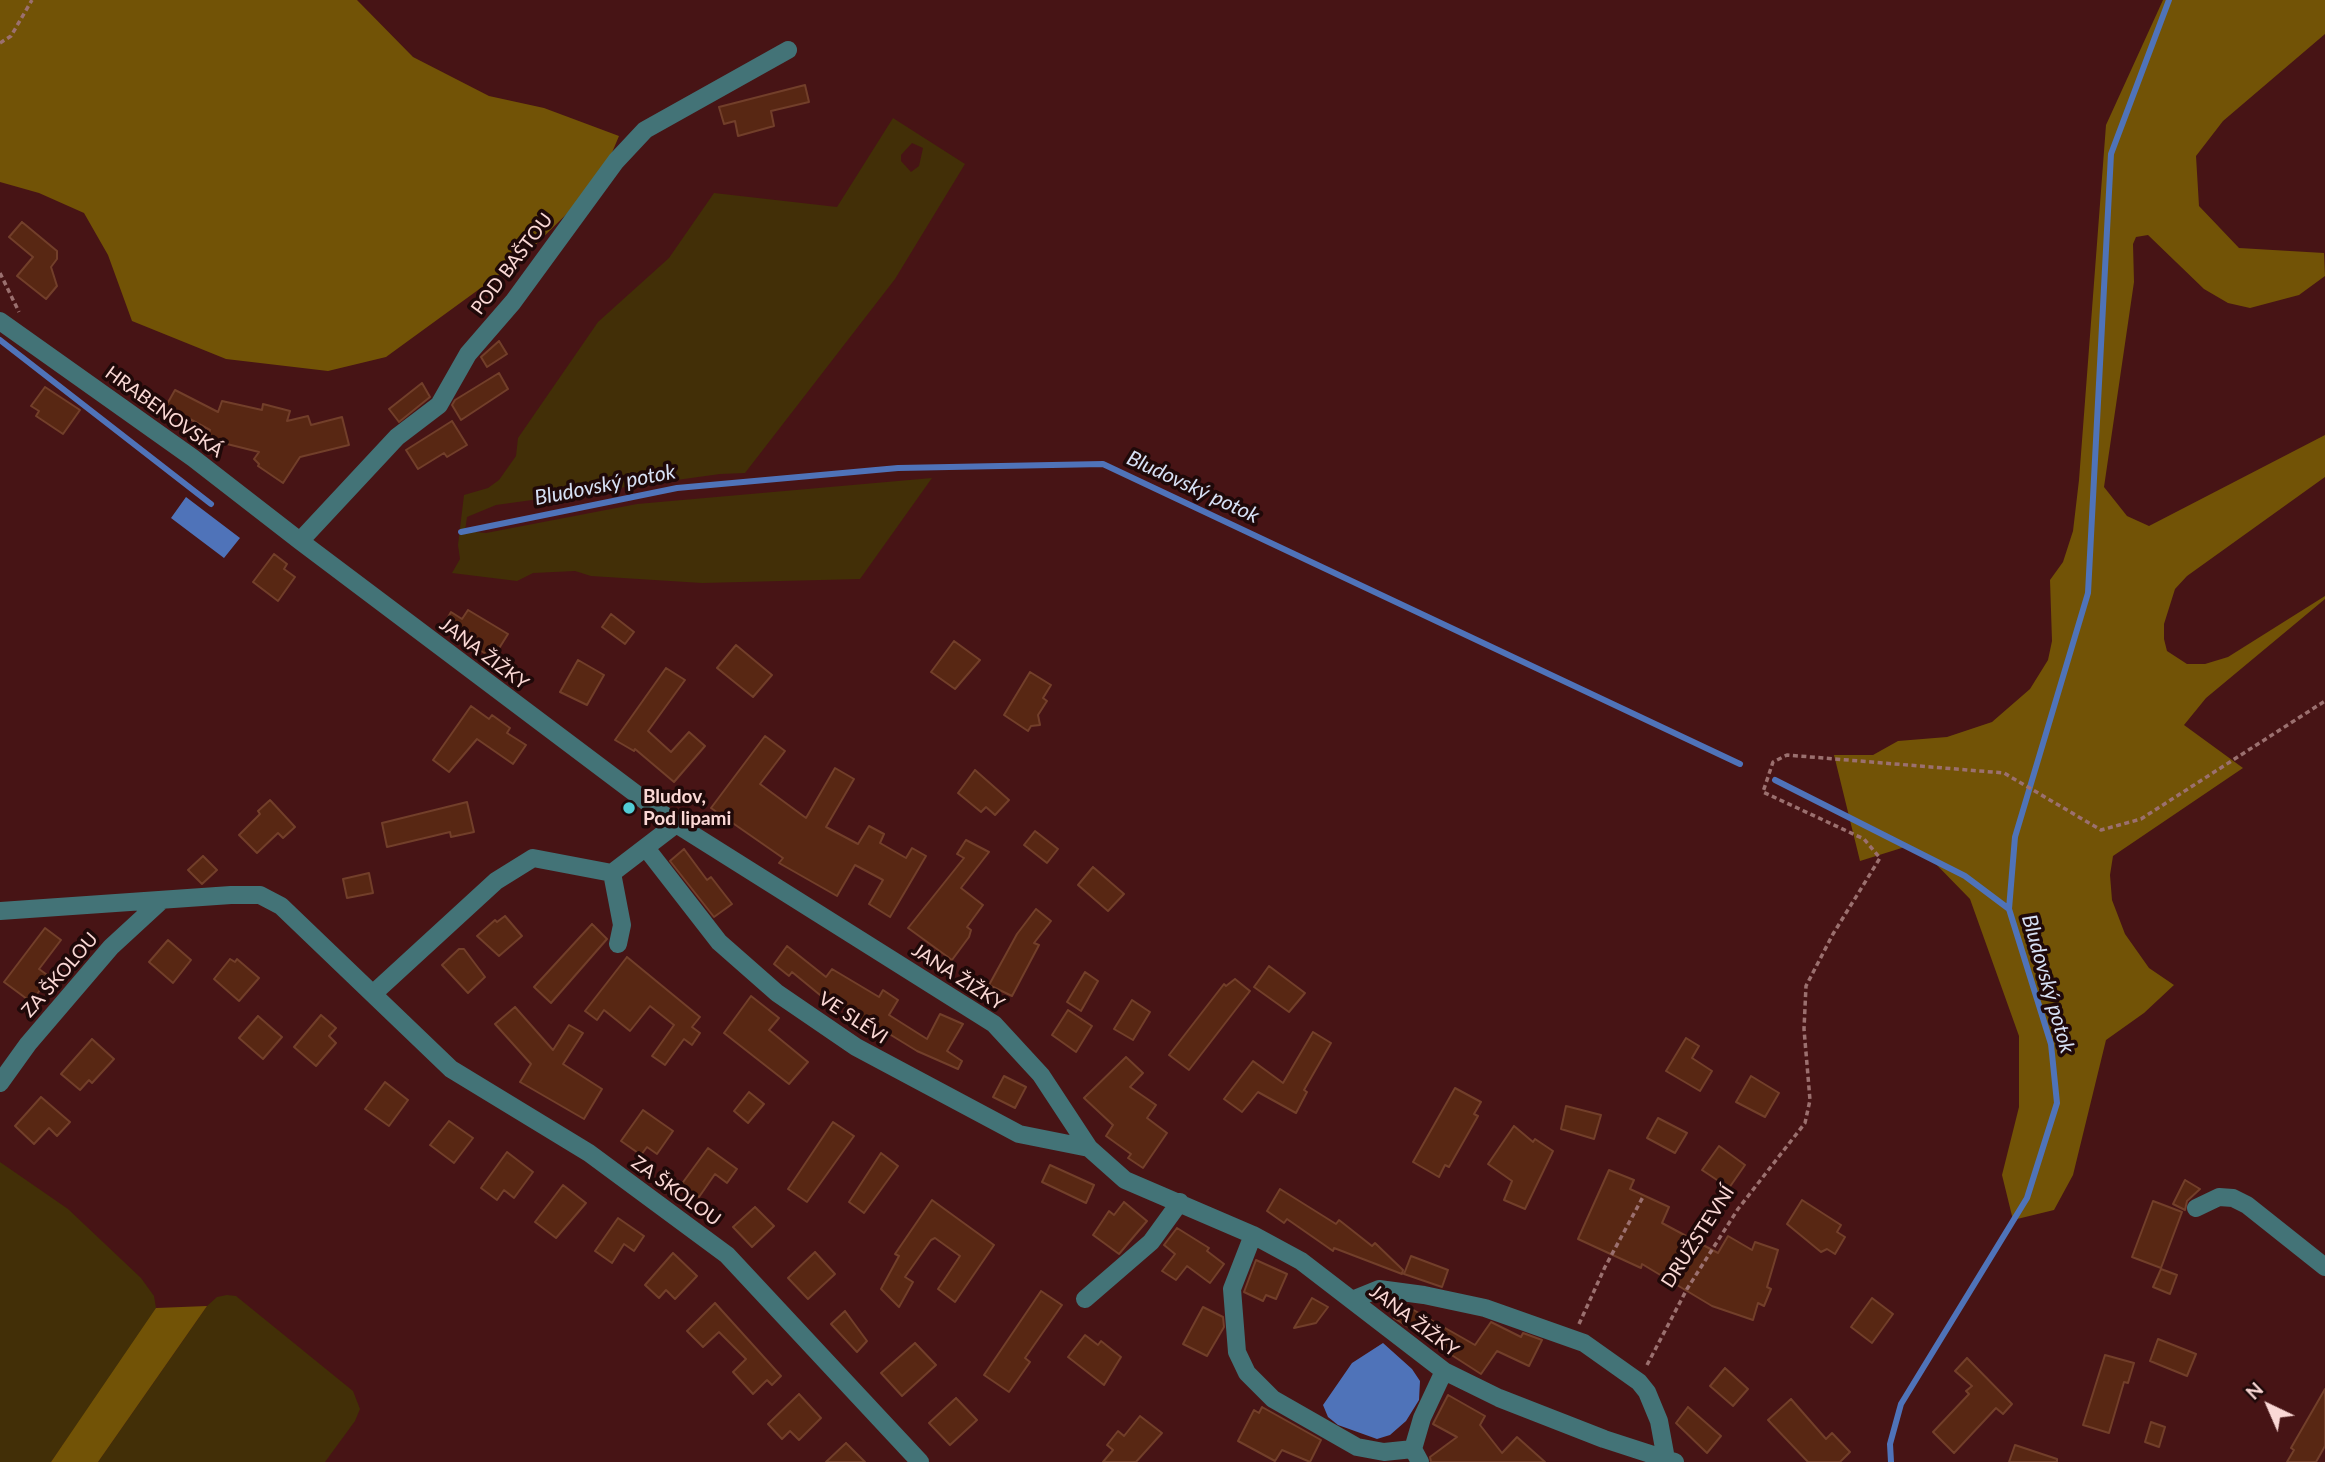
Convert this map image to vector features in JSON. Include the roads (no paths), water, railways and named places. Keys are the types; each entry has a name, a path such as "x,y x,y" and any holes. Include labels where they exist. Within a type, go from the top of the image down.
{"street":[{"name":"POD BAŠTOU","path":"300,541 397,437 439,405 468,354 513,302 616,160 646,130 788,50"},
{"name":"HRABENOVSKÁ","path":"0,321 193,458 300,541"},
{"name":"JANA ŽIŽKY","path":"300,541 676,824 994,1024 1041,1075 1089,1148 1125,1180 1253,1235 1301,1261 1444,1371 1499,1398 1604,1439 1671,1460"},
{"path":"374,992 496,881 533,858 612,873 676,824"},
{"name":"VE SLÉVI","path":"646,848 719,942 776,993 856,1047 1019,1135 1089,1148"},
{"path":"612,873 622,925 618,944"},
{"name":"ZA ŠKOLOU","path":"0,911 260,895 281,906 374,992 451,1069 589,1153 727,1255 920,1462"},
{"name":"ZA ŠKOLOU","path":"0,1083 29,1044 111,947 161,901"},
{"path":"2196,1208 2219,1198 2233,1198 2247,1205 2325,1267"},
{"path":"1085,1299 1152,1242 1180,1202"},
{"path":"1253,1235 1232,1289 1237,1352 1247,1373 1273,1399 1357,1447 1417,1455 1422,1418 1444,1371"},
{"path":"1352,1300 1379,1289 1424,1295 1485,1308 1573,1338 1639,1382 1647,1392 1659,1421 1671,1460"}],"water":[{"path":"186,497 240,538 224,558 171,518"},
{"path":"1383,1343 1412,1369 1420,1381 1419,1400 1406,1421 1390,1435 1377,1439 1338,1425 1328,1417 1323,1405 1352,1363"}],"waterway":[{"path":"2009,909 2015,837 2088,593 2111,154 2169,0"},
{"name":"Bludovský potok","path":"0,340 211,504"},
{"name":"Bludovský potok","path":"461,532 677,488 898,468 1103,464 1740,764"},
{"name":"Bludovský potok","path":"1775,780 1965,876 2009,909 2051,1044 2057,1103 2027,1198 1901,1404 1890,1444 1891,1462"}],"place":[{"name":"Bludov, Pod lipami","path":"629,808"}]}
